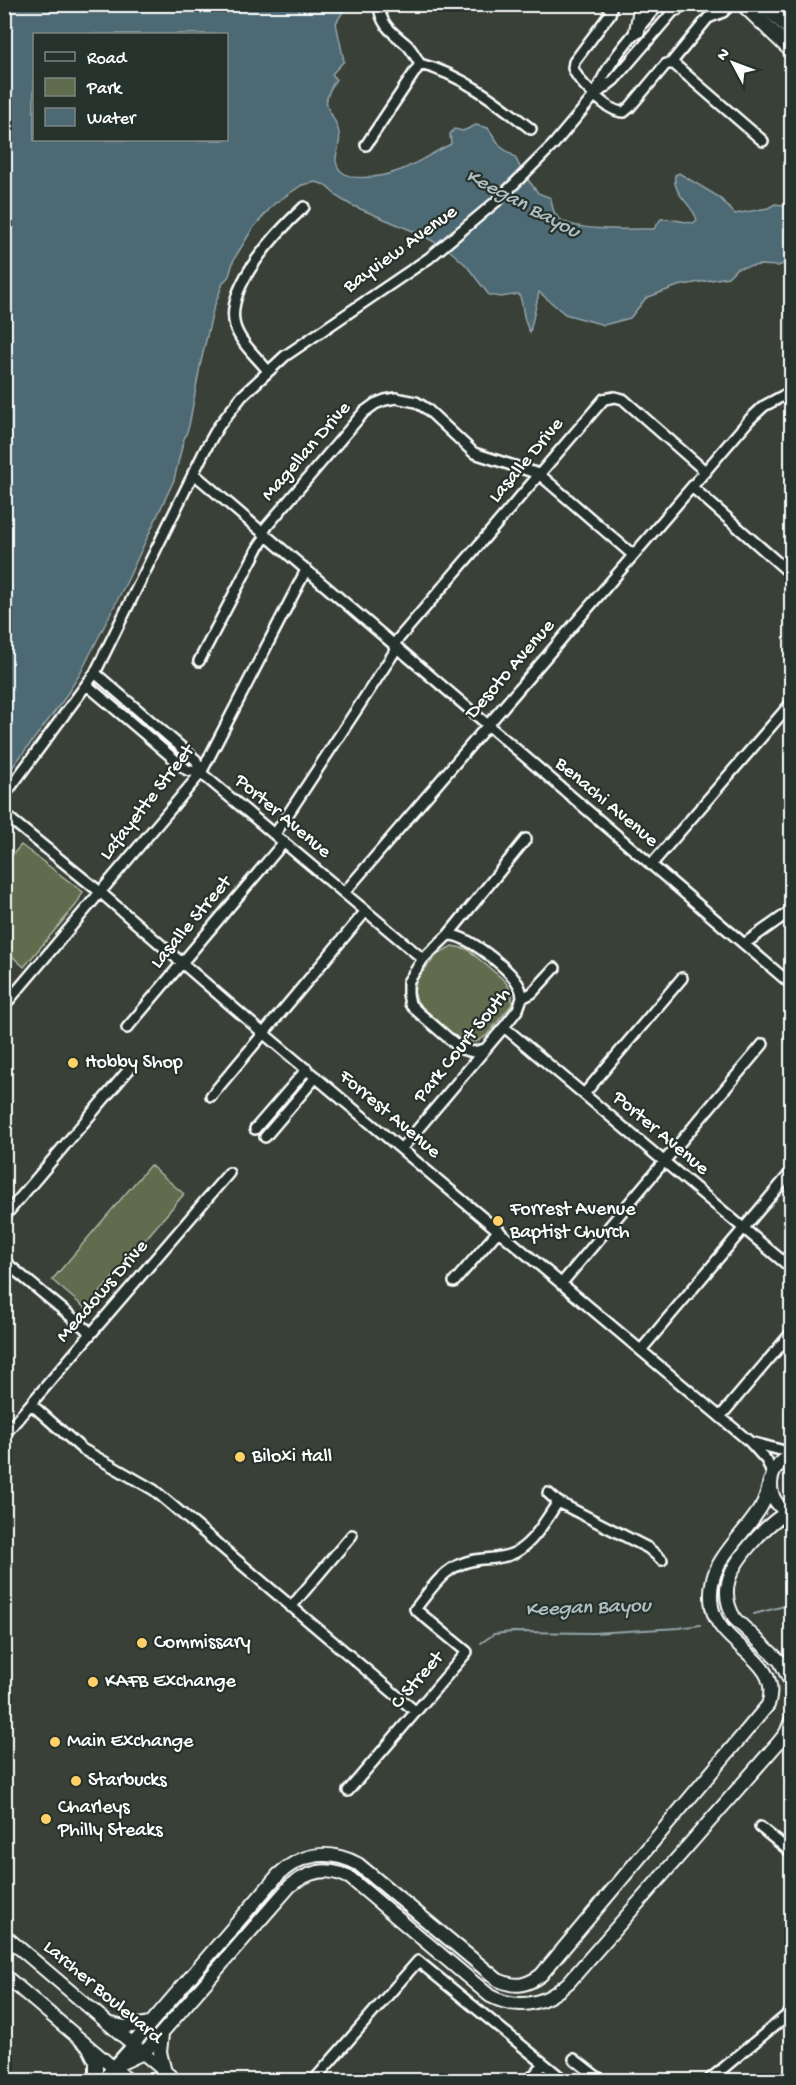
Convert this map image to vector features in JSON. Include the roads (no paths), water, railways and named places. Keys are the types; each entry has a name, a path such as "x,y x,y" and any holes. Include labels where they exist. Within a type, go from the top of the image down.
{"highway":[{"path":"637,31 642,4"},
{"path":"743,4 792,51"},
{"path":"763,4 792,31"},
{"path":"773,4 792,20"}],"main road":[{"path":"133,2044 278,1875 300,1859 311,1855 334,1855 358,1864 498,1980 515,1986 523,1986 541,1975 768,1705 771,1690 766,1673 755,1660 729,1638 718,1623 712,1608 711,1588 714,1575 724,1554 760,1508 778,1465 792,1455"},
{"path":"771,1478 774,1500 790,1513 767,1528 733,1570 727,1584 730,1612 742,1627 780,1661 792,1685"},
{"path":"112,2067 143,2053 290,1886 308,1874 324,1870 340,1873 358,1883 490,1996 516,2005 538,2002 550,1997 569,1982 778,1743 786,1733 792,1718"},
{"name":"Larcher Boulevard","path":"6,1939 170,2076"},
{"path":"4,1975 128,2080"},
{"path":"106,2022 124,2027 150,2023"},
{"path":"162,2033 160,2052 170,2076"},
{"path":"88,2046 96,2062 96,2080"}],"street":[{"path":"379,4 379,12 384,25 408,46 420,64 439,69 460,81 531,129"},
{"path":"606,4 611,10 610,14 574,62 573,68 582,83 595,95 613,110 624,112 666,64 671,63 708,18 723,12 731,4"},
{"name":"Bayview Avenue","path":"595,95 602,77 659,4"},
{"name":"Bayview Avenue","path":"193,473 211,439 242,396 268,371 303,343 429,258 498,200 553,145 595,95 614,80 675,6"},
{"path":"671,63 763,141"},
{"path":"366,145 420,64"},
{"path":"268,371 235,327 236,302 252,263 304,207"},
{"name":"Desoto Avenue","path":"344,893 633,555 764,406 792,391"},
{"name":"Lasalle Drive","path":"395,646 604,399 615,397 622,399 706,471"},
{"name":"Magellan Drive","path":"199,661 264,534 364,412 375,404 396,398 416,402 474,453 539,474"},
{"path":"4,796 95,673 193,473"},
{"name":"Benachi Avenue","path":"193,473 792,985"},
{"path":"539,474 633,555"},
{"path":"692,487 792,575"},
{"name":"Lafayette Street","path":"4,1006 201,772 306,570"},
{"path":"275,834 395,646"},
{"name":"Porter Avenue","path":"95,673 196,760 201,772 423,959"},
{"name":"Porter Avenue","path":"87,685 187,770 201,772"},
{"path":"651,865 791,703"},
{"name":"Forrest Avenue","path":"4,814 100,892 263,1033 750,1442 767,1461 771,1478"},
{"path":"485,1049 473,1052 462,1049 410,1004 408,982 423,959 448,935 526,839"},
{"name":"Lasalle Street","path":"127,1028 284,842"},
{"path":"744,944 792,910"},
{"path":"211,1096 366,911"},
{"path":"448,935 466,939 498,964 518,983 522,998"},
{"name":"Park Court South","path":"401,1149 504,1027 518,1009 522,998 532,993 555,968"},
{"path":"584,1094 682,978"},
{"name":"Porter Avenue","path":"504,1027 792,1269"},
{"path":"561,1284 763,1044"},
{"path":"4,1217 131,1067"},
{"path":"255,1129 307,1070"},
{"path":"265,1137 316,1077"},
{"path":"641,1350 792,1171"},
{"name":"Meadows Drive","path":"4,1435 229,1173"},
{"path":"454,1282 499,1230"},
{"path":"4,1262 92,1333"},
{"path":"720,1417 792,1332"},
{"path":"31,1404 82,1449 154,1490 416,1712"},
{"name":"Forrest Avenue","path":"750,1442 792,1455"},
{"path":"548,1493 558,1502 648,1548 662,1560"},
{"name":"C Street","path":"348,1791 467,1652 415,1609 449,1569 458,1564 516,1552 535,1534 558,1502"},
{"path":"291,1607 352,1535"},
{"path":"760,1827 792,1853"},
{"path":"317,2080 315,2079 418,1960 564,2080"},
{"path":"709,2080 792,2011"},
{"path":"101,2080 133,2044"},
{"path":"574,2059 601,2080"},
{"path":"530,2080 544,2064"}],"water":[{"path":"5,5 352,5 344,10 336,23 344,61 332,74 336,79 327,97 328,108 340,137 336,161 339,169 346,174 364,178 401,170 451,144 450,134 454,129 463,131 476,125 488,128 501,147 515,157 523,173 538,193 551,198 553,210 560,219 578,226 605,229 654,229 661,219 693,223 697,220 676,188 675,175 679,173 719,197 735,214 768,208 775,204 791,206 791,261 778,266 760,265 737,268 728,277 678,286 646,298 630,318 604,325 565,314 539,292 530,332 525,322 519,294 501,297 489,295 466,265 449,250 420,234 351,205 325,185 316,182 302,185 274,204 253,228 234,259 229,276 223,283 213,310 189,426 174,480 127,581 80,674 62,702 5,777"}],"waterway":[{"name":"Keegan Bayou","path":"754,1614 792,1604"},
{"name":"Keegan Bayou","path":"481,1643 494,1634 512,1632 593,1633 700,1625"}],"place":[{"name":"Hobby Shop","path":"73,1063"},
{"name":"Forrest Avenue Baptist Church","path":"498,1221"},
{"name":"Biloxi Hall","path":"240,1457"},
{"name":"Commissary","path":"142,1643"},
{"name":"KAFB Exchange","path":"93,1682"},
{"name":"Main Exchange","path":"55,1742"},
{"name":"Starbucks","path":"76,1781"},
{"name":"Charleys Philly Steaks","path":"46,1819"}]}
